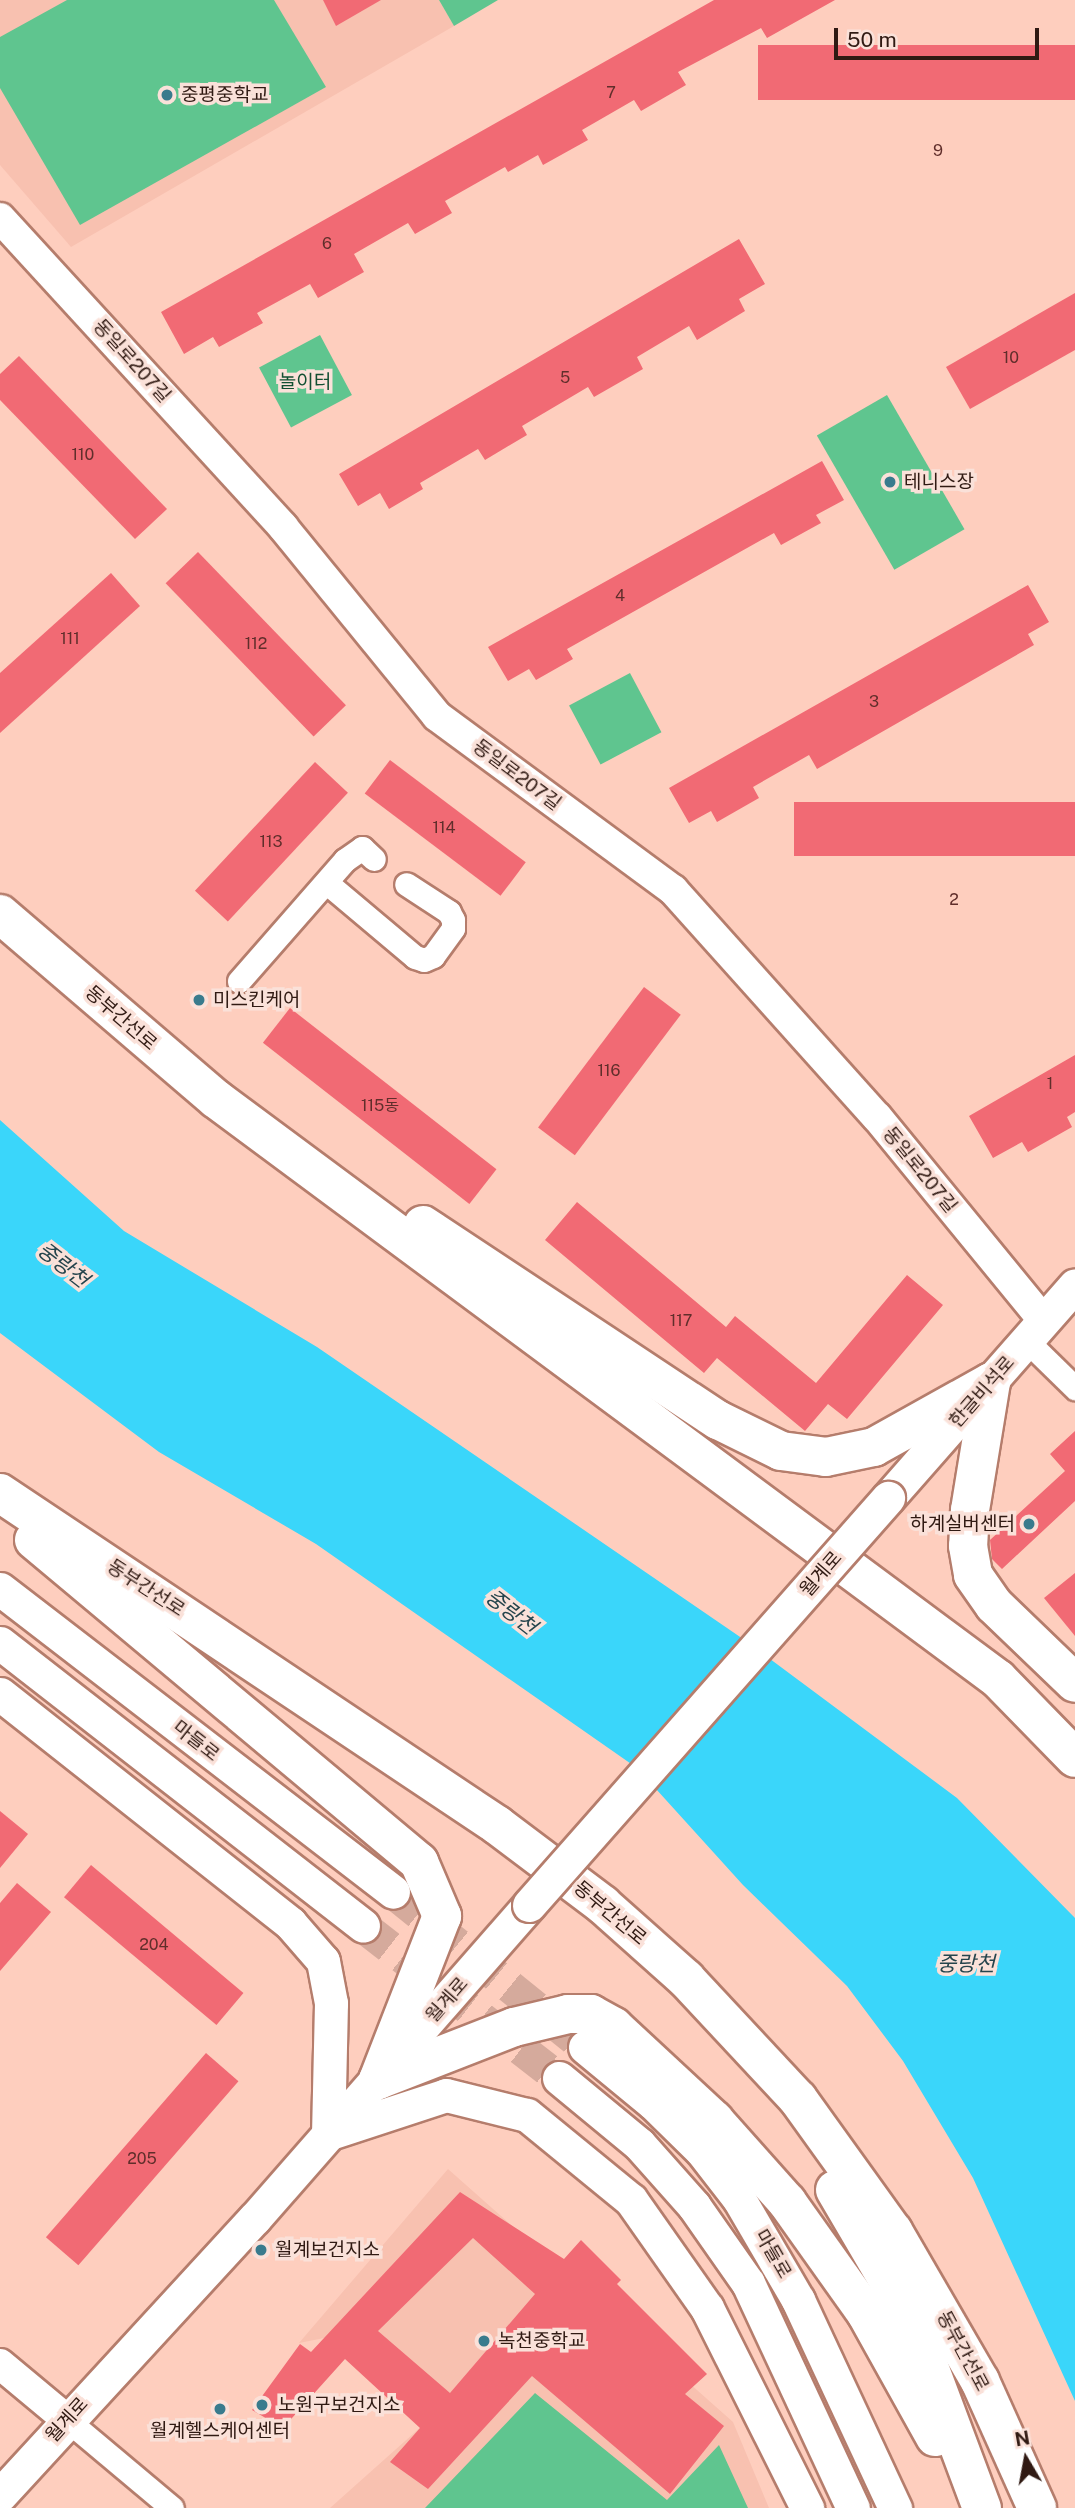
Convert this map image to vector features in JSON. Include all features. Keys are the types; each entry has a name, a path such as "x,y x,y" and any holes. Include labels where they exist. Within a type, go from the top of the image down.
{"highway":[{"name":"동부간선로","path":"0,914 216,1099 998,1679 1075,1758"},
{"path":"216,1099 315,1150 718,1420 780,1451 826,1457 874,1447 991,1382"},
{"path":"991,1382 970,1510 968,1546 973,1575 994,1605 1075,1683"},
{"name":"동부간선로","path":"0,1493 176,1608 531,1850 603,1905 720,2012 828,2137 901,2242 980,2381 1037,2508"},
{"path":"0,1511 419,1862 442,1916 378,2080"},
{"path":"176,1608 225,1659 470,1832 582,1918 654,1983 735,2066 805,2148 884,2268 939,2386 982,2508"},
{"path":"378,2080 514,2027 568,2014 591,2014 614,2027 714,2120 816,2238 890,2350 970,2508"}],"main road":[{"name":"한글비석로","path":"888,1498 1075,1285"},
{"name":"월계로","path":"0,2496 66,2419 378,2080 888,1498"},
{"name":"마들로","path":"0,1589 393,1892"},
{"path":"0,1643 363,1926"},
{"path":"0,1694 290,1923 323,1961 331,2003 328,2134 446,2095 527,2115 631,2200 707,2308 807,2508"},
{"name":"마들로","path":"585,2047 653,2103 701,2150 739,2199 798,2300 895,2508"},
{"name":"마들로","path":"559,2078 639,2144 694,2206 748,2283 853,2508"}],"street":[{"name":"동일로207길","path":"0,218 283,527 437,716 673,890 877,1117 1034,1330"},
{"path":"239,981 359,848 374,859"},
{"path":"327,883 415,957 424,960 447,937 453,920 449,912 406,884"},
{"path":"1034,1330 1075,1388"},
{"path":"0,2364 172,2508"}],"shaded area":[{"name":"중평중학교","path":"0,0 439,0 454,26 71,247 0,165"},
{"name":"녹천중학교","path":"448,2169 733,2422 769,2508 330,2508 432,2417 324,2338 299,2343"}],"green space":[{"name":"중평중학교","path":"67,0 274,0 326,87 80,225 0,88 0,37"},
{"path":"439,0 498,0 454,26"},
{"name":"놀이터","path":"320,335 352,395 291,427 259,367"},
{"name":"테니스장","path":"887,395 964,529 894,570 817,436"},
{"path":"630,673 661,732 601,765 569,705"},
{"path":"535,2393 667,2500 719,2445 748,2508 425,2508"}],"water":[{"name":"중랑천","path":"0,1120 124,1231 317,1347 746,1641 957,1798 1075,1918 1075,2401 973,2178 903,2061 847,1986 743,1885 637,1768 316,1544 159,1452 0,1333"}],"building":[{"path":"323,0 381,0 336,26"},
{"path":"714,0 835,0 767,38 761,28 678,72 686,85 641,111 634,100 582,130 588,140 543,165 538,155 508,172 505,167 445,201 452,213 415,234 408,223 354,254 364,272 318,298 310,284 257,313 263,323 219,347 213,337 184,354 161,312"},
{"path":"758,45 1075,45 1075,100 758,100"},
{"path":"739,239 765,284 739,299 745,311 697,340 689,326 637,357 643,369 594,397 588,387 522,426 527,435 485,460 478,449 420,483 423,489 389,509 380,493 358,506 339,474"},
{"path":"1075,293 1075,350 970,409 946,367"},
{"path":"19,356 167,509 135,539 0,400 0,374"},
{"path":"822,461 844,500 816,515 821,523 781,545 774,533 567,649 573,659 536,680 529,669 508,681 488,647"},
{"path":"198,552 346,705 314,736 166,583"},
{"path":"111,573 140,606 0,733 0,673"},
{"path":"1028,585 1049,622 1028,634 1034,645 817,769 809,755 753,787 759,798 717,822 711,811 689,823 669,788"},
{"path":"390,760 526,862 500,896 365,794"},
{"path":"315,762 348,793 228,921 195,891"},
{"path":"794,802 1075,802 1075,856 794,856"},
{"path":"644,987 681,1015 575,1155 538,1128"},
{"path":"290,1008 496,1169 469,1204 263,1043"},
{"path":"1075,1055 1075,1112 1067,1117 1072,1127 1028,1152 1022,1142 993,1158 969,1116"},
{"path":"577,1202 726,1327 735,1316 816,1383 907,1275 943,1305 847,1419 828,1404 805,1431 717,1358 704,1373 545,1240"},
{"name":"하계실버센터","path":"1075,1431 1075,1501 1002,1569 992,1559 990,1540 1065,1471 1050,1454"},
{"path":"1075,1573 1075,1636 1044,1598"},
{"path":"0,1811 28,1834 0,1868"},
{"path":"91,1865 243,1993 216,2025 64,1897"},
{"path":"17,1883 51,1912 0,1971 0,1903"},
{"path":"206,2053 238,2081 78,2265 46,2237"},
{"path":"460,2192 564,2259 581,2240 621,2280 617,2284 707,2374 685,2394 724,2426 670,2494 532,2376 428,2489 390,2462 420,2428 345,2359 283,2428 252,2410 300,2344 311,2352","holes":["473,2238 535,2294 450,2393 378,2331"]}],"tunnel":[{"path":"393,1892 585,2047"},
{"path":"363,1926 559,2078"}],"place":[{"name":"중평중학교","path":"167,95"},
{"name":"테니스장","path":"890,482"},
{"name":"미스킨케어","path":"199,1000"},
{"name":"하계실버센터","path":"1029,1524"},
{"name":"월계보건지소","path":"261,2250"},
{"name":"녹천중학교","path":"484,2341"},
{"name":"노원구보건지소","path":"262,2405"},
{"name":"월계헬스케어센터","path":"220,2409"}]}
